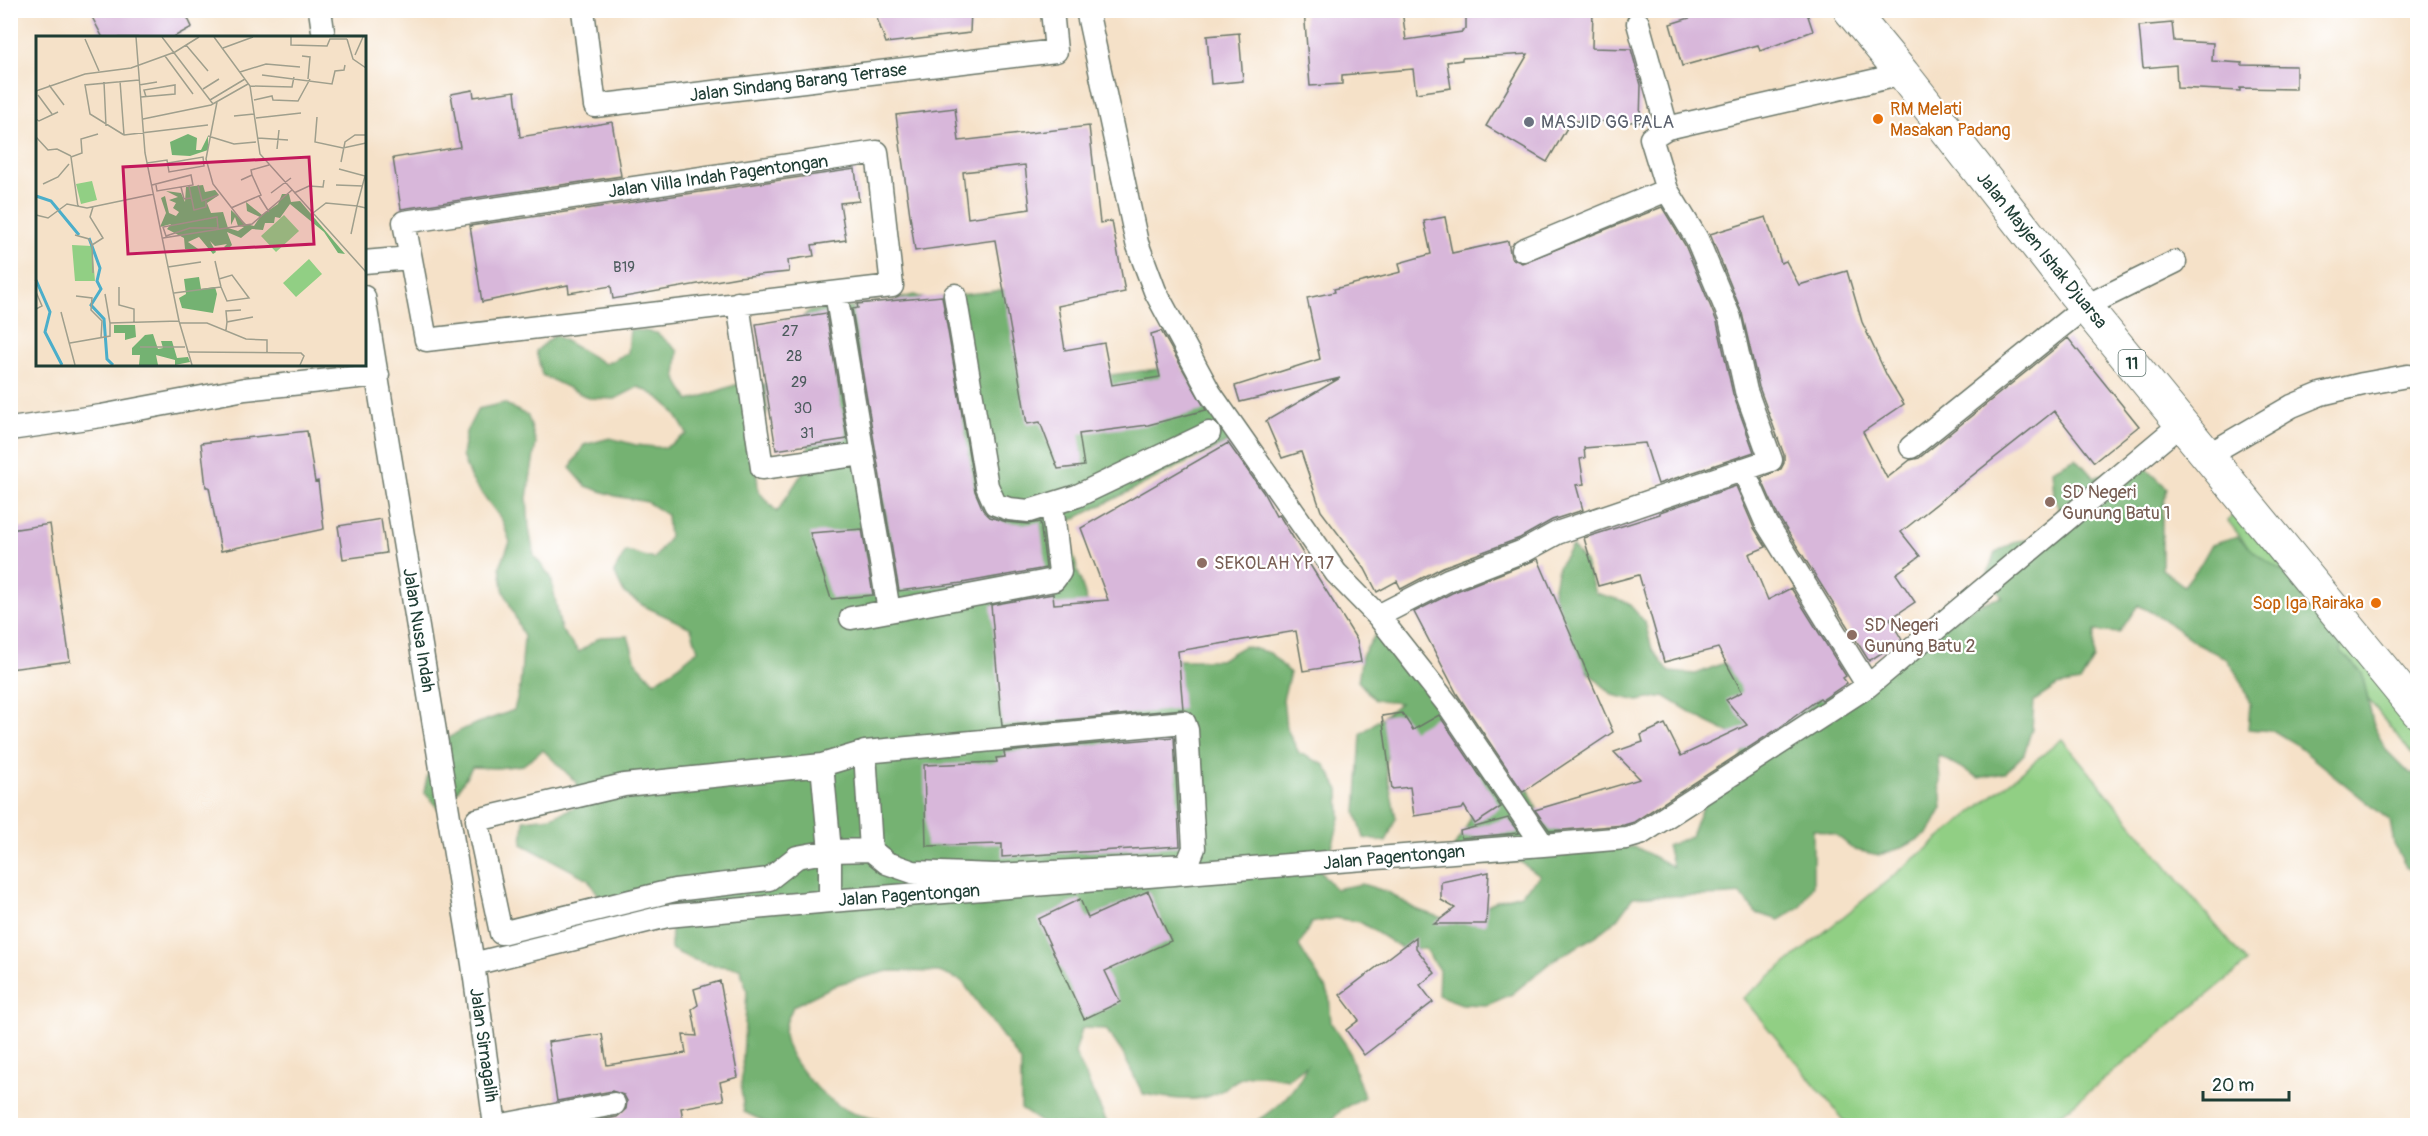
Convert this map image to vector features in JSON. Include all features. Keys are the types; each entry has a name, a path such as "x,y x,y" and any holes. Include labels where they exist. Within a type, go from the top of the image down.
{"main road":[{"name":"Jalan Mayjen Ishak Djuarsa","path":"1850,10 2085,306 2418,712"}],"street":[{"path":"320,10 324,36"},
{"name":"Jalan Sindang Barang Terrase","path":"583,10 595,106 1056,51 1052,10"},
{"path":"1088,10 1137,243 1155,291 1210,393 1336,573 1378,616 1449,706 1543,845"},
{"path":"1638,23 1667,128"},
{"path":"1378,616 1448,580 1526,550 1557,533 1771,460 1746,391 1730,318 1697,239 1667,190 1651,138 1667,128 1903,74"},
{"name":"Jalan Villa Indah Pagentongan","path":"877,152 892,286 426,340 410,258 404,222 877,152"},
{"path":"1523,250 1667,190"},
{"path":"366,262 410,258"},
{"path":"1911,447 2085,306 2175,262"},
{"path":"836,293 889,610"},
{"path":"955,296 987,486 995,504 1010,509 1029,511 1077,496 1209,433"},
{"path":"738,303 762,468 862,454"},
{"name":"Jalan Nusa Indah","path":"366,308 473,964"},
{"path":"10,429 101,416 245,389 378,375"},
{"path":"2208,455 2292,406 2321,394 2407,376 2418,377"},
{"name":"Jalan Pagentongan","path":"473,964 667,916 1543,845 1626,838 1640,834 1868,686 2182,423"},
{"path":"1743,469 1766,522 1868,686"},
{"path":"851,618 1054,580 1060,572 1052,504"},
{"path":"1184,722 1188,730 1194,848 1187,865 995,875 913,872 887,863 871,850 830,851 797,857 769,879 675,890 501,933 477,820 624,785 822,765 866,752 1184,722"},
{"path":"866,752 871,850"},
{"path":"822,765 830,851 830,901"},
{"name":"Jalan Sirnagalih","path":"473,964 496,1125"},
{"path":"496,1125 614,1104"}],"green space":[{"path":"1028,287 1048,383 1180,366 1208,410 1232,440 1064,524 1108,673 1164,660 1220,660 1244,646 1270,653 1290,673 1283,699 1286,727 1299,753 1325,765 1339,790 1340,818 1333,844 1318,868 1335,889 1362,884 1388,892 1415,909 1445,919 1471,913 1496,901 1521,894 1540,876 1520,862 1469,865 1454,847 1467,826 1475,803 1393,737 1385,763 1396,818 1386,842 1364,838 1356,813 1361,734 1400,703 1375,700 1358,681 1362,656 1375,635 1402,634 1500,774 1526,784 1537,809 1555,829 1582,841 1609,847 1636,847 1673,867 1667,846 1691,836 1700,812 1713,791 1735,776 1743,753 1730,733 1664,696 1638,701 1613,695 1577,662 1553,593 1558,567 1572,546 1585,562 1595,593 1627,602 1645,622 1652,649 1669,672 1696,674 1724,663 1780,725 1823,696 1852,687 1976,605 2002,597 1987,577 1994,554 2017,541 2045,538 2061,517 2054,495 2052,470 2076,458 2094,478 2118,468 2146,468 2167,488 2162,514 2162,569 2184,586 2212,544 2237,536 2258,555 2282,571 2337,627 2342,653 2362,673 2374,727 2387,751 2410,774 2417,775 2418,873 2406,867 2394,844 2390,821 2294,743 2274,731 2248,729 2250,704 2242,682 2226,658 2201,646 2160,617 2138,605 2119,633 2095,631 2094,659 2080,682 2057,686 2034,701 2032,728 2024,754 2005,773 1979,778 1938,755 1942,808 1928,834 1904,847 1879,855 1855,850 1836,835 1813,829 1813,885 1800,907 1779,920 1756,913 1741,894 1633,897 1617,919 1596,936 1552,961 1512,994 1487,1005 1462,1004 1438,995 1439,970 1425,949 1401,948 1360,922 1336,918 1311,923 1299,946 1329,994 1331,1023 1347,1046 1364,1097 1342,1109 1327,1125 1263,1125 1258,1120 1287,1097 1307,1065 1288,1079 1262,1075 1243,1077 1217,1093 1199,1098 1180,1099 1152,1096 1143,1094 1122,1052 1106,1029 1082,1028 1075,1053 1108,1125 1045,1125 1021,1109 1021,1062 962,981 939,972 888,971 838,984 793,1006 784,1032 791,1055 799,1067 829,1099 856,1114 908,1125 774,1126 744,1112 741,1089 747,991 740,968 704,963 671,949 671,924 635,894 603,902 588,879 522,844 524,820 551,817 578,806 577,783 543,750 523,765 497,768 472,767 458,790 440,810 424,792 435,755 443,743 465,728 514,710 520,687 524,637 503,589 500,566 510,542 502,520 471,479 462,456 466,432 478,409 504,403 528,416 536,443 527,498 529,528 534,556 551,577 561,630 579,652 600,637 628,636 636,662 654,682 698,650 691,628 644,606 624,593 614,572 626,551 654,559 669,538 667,515 647,502 615,496 586,486 570,468 584,445 610,438 636,445 665,448 687,434 677,417 655,395 638,387 615,399 589,398 542,375 536,351 555,335 605,364 628,353 630,329 657,333 678,351 676,378 689,401 738,384 765,384 767,411 755,435 758,491 777,512 803,472 814,423 790,330 808,312 835,307 863,308 914,295 925,299"},
{"path":"2244,499 2417,718 2417,761 2228,521"},
{"path":"2062,739 2247,963 2048,1125 1848,1125 1743,998"}],"building":[{"path":"104,10 184,10 192,27 176,36 102,36 92,17"},
{"path":"874,10 971,10 970,33 886,43"},
{"path":"1304,10 1402,10 1406,40 1462,32 1466,29 1466,10 1593,10 1592,48 1631,49 1641,85 1640,122 1571,121 1547,162 1486,126 1528,54 1462,58 1462,60 1447,62 1451,88 1416,93 1413,69 1342,75 1342,84 1310,86"},
{"path":"1715,10 1806,10 1813,31 1760,51 1758,45 1682,66 1670,24"},
{"path":"2172,23 2174,41 2213,43 2212,61 2242,63 2241,65 2296,66 2296,89 2240,88 2240,91 2177,88 2176,65 2143,68 2139,26"},
{"path":"1239,33 1243,81 1211,84 1207,36"},
{"path":"473,90 474,97 515,91 520,137 612,122 621,176 401,209 393,158 460,147 451,94"},
{"path":"955,108 959,141 1089,126 1100,223 1112,221 1125,292 1058,306 1065,350 1104,343 1112,385 1160,377 1151,334 1161,331 1206,410 1148,425 1079,434 1084,466 1058,469 1040,422 1027,424 995,240 915,251 896,115","holes":["1025,165 1030,209 968,218 963,172"]},
{"path":"855,169 859,201 840,203 846,240 812,245 814,256 788,260 789,272 738,277 613,299 611,286 569,293 568,285 482,302 470,226"},
{"path":"1662,207 1685,245 1717,322 1733,394 1754,452 1658,484 1645,443 1584,448 1585,458 1580,459 1584,484 1576,485 1583,510 1552,520 1520,538 1443,567 1401,589 1397,581 1377,592 1365,569 1321,511 1301,452 1282,458 1266,421 1340,378 1240,402 1235,386 1320,359 1307,298 1401,272 1399,263 1431,254 1424,221 1445,217 1452,253 1508,241 1511,258 1522,263"},
{"path":"1766,217 1781,263 1786,261 1799,285 1847,271 1862,322 1887,376 1904,404 1863,432 1887,478 1910,460 1919,458 2068,338 2139,426 2094,462 2054,411 1901,532 1920,556 1896,574 1915,602 1890,619 1902,640 1869,661 1778,516 1761,478 1781,469 1784,455 1759,387 1742,313 1710,234"},
{"path":"942,296 975,491 983,510 990,517 1007,522 1028,524 1040,522 1046,568 962,583 899,591 852,309 858,308 857,304"},
{"path":"826,313 847,439 776,450 756,324"},
{"path":"307,431 315,482 318,481 324,529 221,551 209,487 206,487 201,443"},
{"name":"SEKOLAH YP 17","path":"1228,443 1263,492 1276,516 1279,515 1357,640 1361,662 1303,671 1296,631 1178,651 1183,709 1002,726 991,605 1053,594 1054,604 1108,600 1081,528"},
{"path":"1736,486 1754,528 1766,547 1749,554 1768,600 1791,588 1846,676 1843,678 1847,683 1822,700 1820,698 1779,728 1634,822 1624,825 1550,831 1535,810 1640,779 1614,752 1643,742 1641,735 1665,724 1681,756 1747,725 1726,700 1742,692 1718,648 1664,662 1639,575 1598,586 1584,538 1660,514 1660,512"},
{"path":"381,519 386,553 343,559 338,526"},
{"path":"50,524 70,661 10,669 10,530"},
{"path":"862,529 873,595 831,599 810,533"},
{"path":"1538,559 1613,732 1523,792 1457,694 1414,612 1454,592"},
{"path":"1402,713 1413,730 1439,715 1501,807 1475,824 1464,806 1462,809 1414,816 1410,787 1392,789 1382,716"},
{"path":"1174,737 1180,846 1002,857 1002,844 926,846 924,765 997,762 996,758 1005,757 1004,752"},
{"path":"1508,818 1519,833 1461,838 1460,831"},
{"path":"1489,872 1486,924 1434,924 1455,908 1441,900 1441,882"},
{"path":"1148,891 1171,941 1105,971 1120,1002 1084,1019 1038,919 1080,899 1088,918"},
{"path":"1416,937 1416,948 1435,973 1420,985 1433,1002 1364,1055 1346,1030 1359,1020 1340,995"},
{"path":"720,981 738,1077 720,1082 724,1100 681,1108 684,1125 573,1125 617,1117 626,1109 627,1101 624,1095 612,1091 557,1101 548,1042 602,1034 607,1065 686,1053 683,1035 697,1036 692,1009 698,1005 694,989"}],"place":[{"name":"RM Melati Masakan Padang","path":"1878,119"},
{"name":"MASJID GG PALA","path":"1529,122"},
{"name":"SD Negeri Gunung Batu 1","path":"2050,502"},
{"name":"SEKOLAH YP 17","path":"1202,563"},
{"name":"Sop Iga Rairaka","path":"2376,603"},
{"name":"SD Negeri Gunung Batu 2","path":"1852,635"}]}
